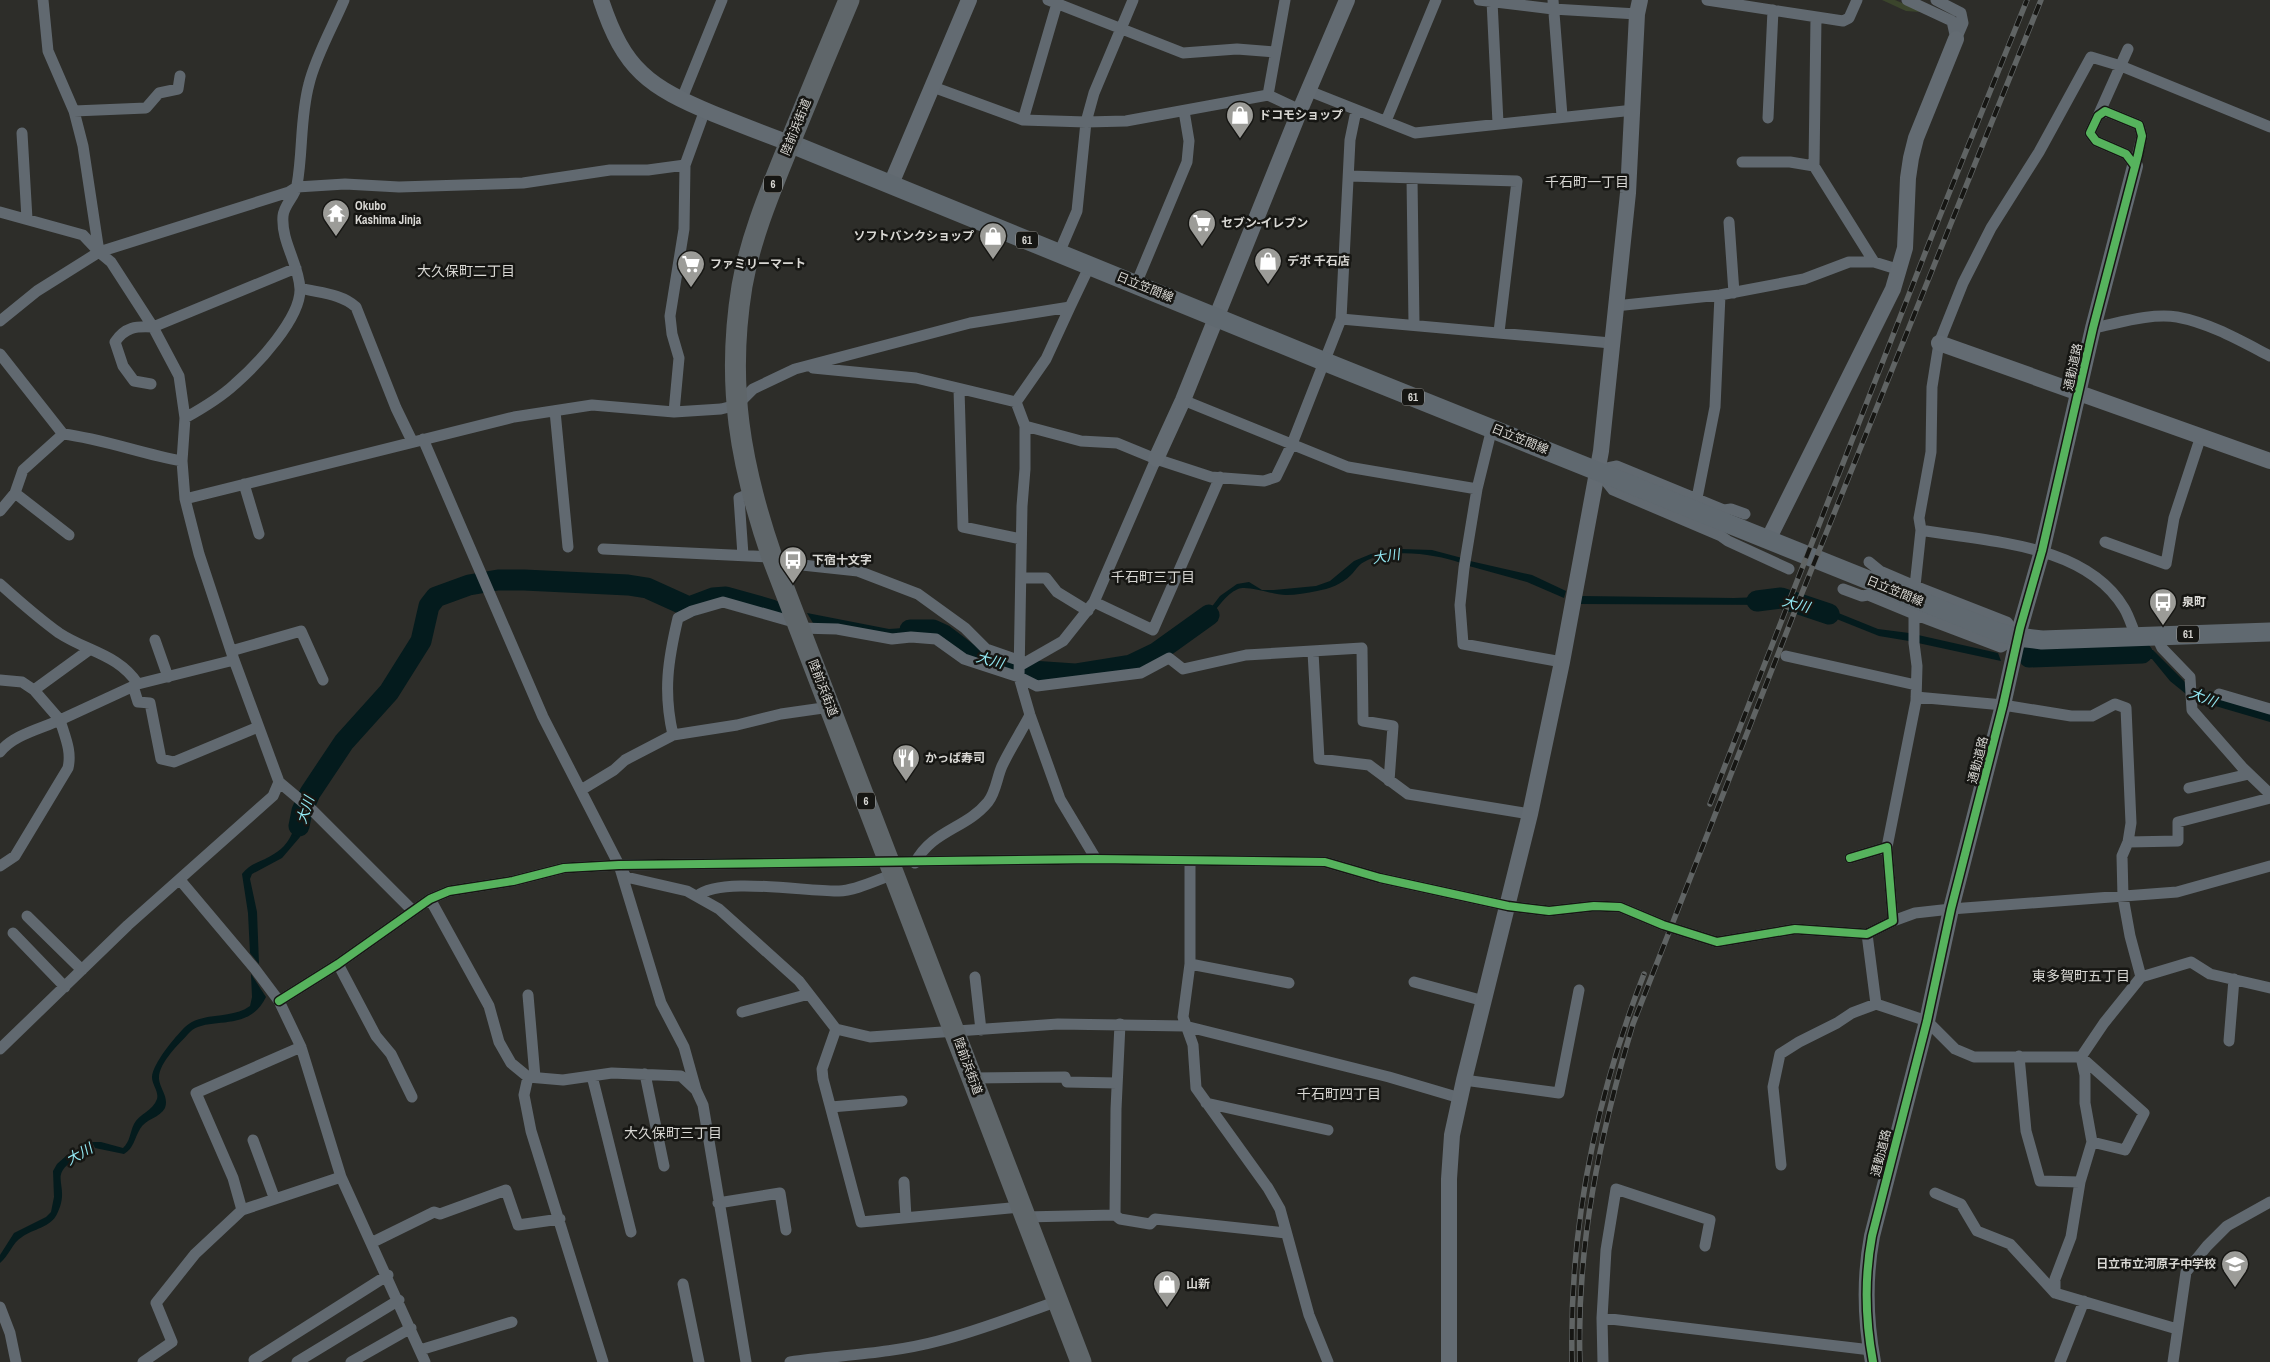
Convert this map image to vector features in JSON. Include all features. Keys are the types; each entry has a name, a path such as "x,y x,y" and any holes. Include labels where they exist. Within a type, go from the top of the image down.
{"highway":[{"name":"陸前浜街道","path":"849,0 766,200 752,243 742,285 737,325 735,365 741,445 751,493 773,559 1081,1362"}],"main road":[{"name":"日立笠間線","path":"789,143 1953,615 2018,637 2042,640 2270,632"}],"street":[{"path":"43,0 48,51 74,111 82,146 99,252"},
{"path":"185,418 208,406 236,384 265,353 292,318 298,307 300,288 283,218 285,206 296,187 301,126 309,83 344,0"},
{"path":"601,0 612,31 631,62 660,89 681,101 789,143"},
{"path":"681,101 722,0"},
{"path":"891,184 969,0"},
{"path":"1060,253 1077,211 1086,122 1094,93 1132,0"},
{"path":"1268,95 1274,52 1285,0"},
{"path":"673,735 666,692 669,656 678,618 692,611 723,602 798,625 837,629 892,639 911,637 936,639 964,659 1020,668 1064,641 1091,606 1183,400 1300,110 1347,0"},
{"path":"1386,121 1436,0"},
{"path":"1449,1362 1449,1179 1452,1136 1464,1080 1530,814 1562,662 1602,441 1628,193 1639,7 1480,0"},
{"path":"1707,0 1843,21 1848,18 1857,0"},
{"path":"1907,0 1952,21 1956,39"},
{"path":"1768,540 1884,310 1900,270 1905,248 1908,178 1916,138 1963,23 1962,14 1936,0"},
{"path":"1023,120 1054,1 1184,53 1238,49 1274,52"},
{"path":"1492,1 1498,123"},
{"path":"1553,4 1562,116"},
{"path":"1768,118 1773,10"},
{"path":"1816,17 1814,166 1874,262"},
{"path":"2128,49 2090,133 2096,141 2126,154 2135,166"},
{"path":"1915,586 1921,530 1919,518 1931,452 1932,386 1939,343 1963,283 1991,228 2039,152 2091,57 2121,66 2270,127"},
{"path":"74,111 146,108 160,93 178,89 180,76"},
{"path":"933,87 1023,120 1126,121 1268,95 1300,110"},
{"path":"1309,91 1415,133 1562,116 1634,110"},
{"path":"674,412 679,358 672,334 670,316 684,229 686,165 705,110"},
{"path":"1136,284 1187,162 1189,141 1184,111"},
{"path":"1024,426 1081,442 1117,443 1156,459 1211,476 1264,481 1276,477 1292,444 1341,319 1350,140 1356,111"},
{"path":"2098,116 2105,111 2139,125 2142,136 2135,166"},
{"path":"22,133 28,219"},
{"path":"1742,162 1790,162 1814,166"},
{"path":"0,321 37,291 99,252 289,192 296,187 345,184 400,187 523,184 610,170 648,170 686,165"},
{"name":"通勤道路","path":"1872,1356 1867,1328 1865,1293 1867,1262 1926,1021 1951,909 2003,706 2018,637 2042,550 2093,328 2135,166"},
{"path":"1349,176 1517,181 1500,332"},
{"path":"1412,178 1414,324"},
{"path":"0,212 83,235 111,262 153,327 179,376 185,418 182,461 184,499 199,554 232,656 279,782 311,809 413,910"},
{"path":"1729,222 1734,293"},
{"path":"280,274 290,252"},
{"path":"1615,306 1734,293 1804,279 1849,262 1874,262 1900,270"},
{"path":"1016,402 1046,359 1090,265"},
{"path":"151,384 134,381 123,366 115,342 121,332 134,326 153,327 296,268"},
{"path":"300,288 338,296 356,307 396,408 417,440 483,579 544,717 626,877 687,891 719,909 799,981 836,1029 870,1037 1058,1024 1185,1026 1389,1076 1460,1098"},
{"path":"1698,498 1716,407 1720,295"},
{"path":"184,499 514,417 592,405 674,412 720,409 737,405 753,389 795,369 970,324 1070,307"},
{"path":"2093,328 2155,317 2176,317 2203,324 2239,339 2270,356"},
{"path":"1341,319 1611,343"},
{"path":"1939,343 2270,461"},
{"path":"0,354 63,434 89,437 152,456 182,461"},
{"path":"804,367 916,378 1016,402"},
{"path":"959,389 963,527 1021,538"},
{"path":"1183,400 1348,468 1477,489"},
{"path":"1016,402 1024,426 1025,469 1021,538 1020,668 1030,715 1060,799 1096,859"},
{"path":"555,411 568,547"},
{"path":"1492,428 1477,489 1460,605 1463,644 1562,662"},
{"path":"0,511 15,493 23,470 63,434"},
{"path":"2105,542 2166,564 2174,518 2201,436"},
{"path":"1597,470 1617,466 1724,510 1731,509 1745,514"},
{"path":"1597,470 1613,490 1721,536 1728,542 1789,569"},
{"path":"1021,578 1046,578 1057,592 1153,630 1220,477"},
{"path":"244,484 259,534"},
{"path":"15,493 69,535"},
{"path":"744,556 738,498 751,493"},
{"path":"1921,530 2042,550 2080,565 2102,583 2123,607 2136,636"},
{"path":"603,550 744,556 858,571 918,594 966,628 986,649 1020,668 1038,686 1141,673 1170,658 1183,669 1246,655 1362,648 1363,721 1393,726 1390,782"},
{"path":"1843,589 1862,596 1868,595 2001,647 2018,637 2007,622 1880,571 1869,562"},
{"path":"0,584 36,616 61,634 89,650 110,657 124,666 136,685 138,702 150,703 161,759 174,762 258,727"},
{"path":"1893,921 1887,847 1916,698 1917,666 1914,614"},
{"path":"0,752 18,738 136,685 168,677 301,631 323,680"},
{"path":"2128,842 2178,841 2178,822 2270,796 2192,710 2190,677 2162,648 2156,635"},
{"path":"155,640 168,677"},
{"path":"34,690 89,650"},
{"path":"1313,652 1319,759 1369,764 1408,794 1530,814"},
{"path":"1786,656 1916,685"},
{"path":"0,680 22,682 34,690 60,720 69,748 70,758 68,768 15,856 0,866"},
{"path":"2219,694 2270,708"},
{"path":"1916,698 2003,706 2071,716 2092,716 2115,704 2126,708 2131,823 2128,842 2122,856 2123,897 2130,936 2141,977"},
{"path":"581,790 614,770 625,760 673,735 737,726 781,714 830,707"},
{"path":"915,863 923,848 933,839 978,812 989,800 1002,766 1030,715"},
{"path":"2189,788 2249,774"},
{"path":"0,1049 82,970 273,796 279,782"},
{"path":"1850,858 1887,847"},
{"path":"697,896 712,888 744,887 841,891 892,868 915,863 1096,859 1325,862 1380,878 1508,906 1549,911 1594,906 1620,907 1663,925 1717,942 1795,929 1868,934 1893,921 1915,913 2177,892 2270,866"},
{"path":"1190,861 1190,964 1183,1017 1193,1046 1196,1088 1268,1188 1280,1209 1309,1315 1328,1362"},
{"path":"619,864 661,1003 684,1047 702,1105 746,1362"},
{"path":"279,1001 338,964 430,899 449,891 513,881 564,868 619,864 892,868"},
{"path":"180,880 249,961 279,1001 301,1046 341,1177 388,1275 425,1362"},
{"path":"430,899 489,1006 503,1049 511,1063 532,1077 562,1080 612,1073 680,1076 696,1090"},
{"path":"27,916 82,970"},
{"path":"13,933 65,987"},
{"path":"1868,934 1876,1004"},
{"path":"2080,1057 2109,1016 2141,977 2191,962 2210,974 2270,988"},
{"path":"338,964 376,1036 391,1054 412,1097"},
{"path":"1190,964 1289,983"},
{"path":"975,976 981,1030"},
{"path":"2230,1041 2234,979"},
{"path":"1414,982 1484,1001"},
{"path":"1464,1080 1559,1094 1579,990"},
{"path":"742,1012 809,994"},
{"path":"528,995 532,1077 524,1095 531,1130 603,1362"},
{"path":"1781,1165 1773,1087 1780,1054 1798,1042 1837,1023 1852,1013 1876,1004 1926,1021 1955,1049 1974,1057 2080,1057 2144,1113 2125,1150 2092,1142"},
{"path":"1114,1215 1120,1024"},
{"path":"836,1029 822,1069 830,1107 861,1222 1022,1212 1114,1215 1120,1220 1150,1224 1155,1219 1286,1233"},
{"path":"0,1032 9,1040"},
{"path":"242,1210 233,1178 196,1093 301,1046"},
{"path":"2018,1056 2026,1131 2040,1181 2080,1182"},
{"path":"2055,1293 2055,1279 2071,1237 2080,1182 2092,1142 2085,1103 2085,1075 2080,1057"},
{"path":"645,1074 664,1166"},
{"path":"592,1076 631,1232"},
{"path":"972,1078 1065,1077 1067,1082 1117,1083"},
{"path":"830,1107 902,1101"},
{"path":"1206,1103 1328,1130"},
{"path":"253,1140 274,1197"},
{"path":"143,1362 172,1342 156,1303 195,1254 242,1210 274,1197 341,1177"},
{"path":"904,1182 906,1218"},
{"path":"1603,1362 1602,1318 1606,1250 1616,1189 1710,1220 1705,1246"},
{"path":"371,1243 434,1212 440,1214 506,1190 518,1225 560,1219"},
{"path":"718,1203 780,1193 786,1230"},
{"path":"1935,1194 1961,1204 1977,1231 2010,1244 2055,1293 2177,1329"},
{"path":"2173,1362 2186,1272 2207,1246 2228,1226 2270,1202"},
{"path":"254,1360 388,1275"},
{"path":"683,1284 699,1362"},
{"path":"297,1362 399,1300"},
{"path":"790,1362 860,1358 880,1352 937,1342 981,1329 1058,1301"},
{"path":"2060,1362 2084,1301"},
{"path":"0,1307 10,1333 16,1362"},
{"path":"1602,1318 1872,1356"},
{"path":"420,1350 512,1322"},
{"path":"351,1362 411,1328"}],"green space":[{"path":"1882,0 1895,0 1920,12 1906,11"}],"water":[{"path":"1401,549 1432,550 1462,558 1461,563 1439,557 1399,553 1375,557 1364,562 1344,581 1335,586 1301,594 1286,595 1248,588 1238,589 1225,598 1208,618 1182,640 1163,654 1143,665 1133,669 1066,679 1040,678 1029,675 1035,667 1042,670 1130,667 1158,655 1179,641 1207,613 1220,596 1237,584 1249,582 1262,590 1316,586 1330,581 1354,561 1371,554"},
{"path":"1470,561 1532,575 1566,591 1564,598 1527,582 1469,566"},
{"path":"1581,596 1734,598 1786,596 1782,605 1579,604"},
{"path":"745,599 779,606 784,617 744,605"},
{"path":"1804,604 1811,607 1826,608 1878,629 1909,633 1909,641 1879,636 1824,614 1807,614 1800,611"},
{"path":"807,613 889,629 933,626 957,638 957,643 967,647 973,646 987,654 1013,661 1016,669 968,655 959,650 948,635 941,632 888,635 813,623"},
{"path":"1918,635 1998,653 2001,661 1918,643"},
{"path":"2153,650 2186,683 2186,694 2170,681 2152,659 2113,658 2112,651"},
{"path":"2106,651 2106,659 2030,662 2030,655"},
{"path":"2197,689 2209,696 2270,714 2270,722 2205,703 2197,699"},
{"path":"299,805 307,812 300,837 282,858 252,874 250,879 257,912 259,964 250,953 248,913 242,874 252,865 274,854 286,843 293,831"},
{"path":"251,974 266,997 258,1008 249,1016 239,1020 198,1027 190,1032 162,1066 159,1079 166,1100 163,1111 142,1126 132,1146 124,1154 95,1148 92,1142 101,1142 123,1148 125,1146 136,1121 152,1107 157,1099 152,1077 153,1071 165,1050 181,1031 192,1022 208,1017 234,1013 250,1006 252,997"},
{"path":"89,1144 92,1151 66,1166 62,1173 61,1203 57,1214 51,1222 26,1234 19,1240 0,1263 0,1255 14,1233 46,1217 51,1212 54,1197 53,1171 57,1164 66,1156"}],"waterway":[{"name":"大川","path":"299,826 302,811 310,793 344,742 389,692 421,641 429,606 436,597 469,585 498,580 524,580 628,585 647,588 689,607 713,598 726,597 772,610"},
{"name":"大川","path":"1757,601 1781,598 1829,614"},
{"name":"大川","path":"910,630 933,630 944,635 969,654 993,659 1031,671 1075,674 1131,665 1156,653 1209,615"},
{"name":"大川","path":"2029,657 2142,653"}],"railway":[{"path":"1710,804 1931,238 2027,0"},
{"path":"1580,1362 1582,1276 1586,1234 1610,1107 1633,1024 1800,598 2041,0"},
{"path":"1572,1362 1572,1312 1575,1263 1589,1164 1612,1068 1644,974"}],"cycle path":[{"path":"1873,1362 1866,1299 1872,1236 1927,1021 1951,909 2003,705 2020,628 2042,551 2093,328 2138,155 2142,136 2139,125 2105,111 2098,116 2090,133 2096,141 2126,154 2135,166"},
{"path":"279,1001 338,964 430,899 449,891 513,881 564,868 619,865 1096,859 1325,862 1380,878 1508,906 1549,911 1594,906 1620,907 1663,925 1717,942 1795,929 1867,934 1893,921 1887,847 1850,858"}],"place":[{"name":"ドコモショップ","path":"1240,139"},
{"name":"Okubo Kashima Jinja","path":"336,237"},
{"name":"セブン-イレブン","path":"1202,247"},
{"name":"ソフトバンクショップ","path":"993,260"},
{"name":"デポ 千石店","path":"1268,285"},
{"name":"ファミリーマート","path":"691,288"},
{"name":"下宿十文字","path":"793,584"},
{"name":"泉町","path":"2163,626"},
{"name":"かっぱ寿司","path":"906,782"},
{"name":"日立市立河原子中学校","path":"2235,1288"},
{"name":"山新","path":"1167,1308"}],"district":[{"name":"千石町一丁目","path":"1587,182"},
{"name":"大久保町二丁目","path":"466,271"},
{"name":"千石町三丁目","path":"1153,577"},
{"name":"東多賀町五丁目","path":"2081,976"},
{"name":"千石町四丁目","path":"1339,1094"},
{"name":"大久保町三丁目","path":"673,1133"}]}
